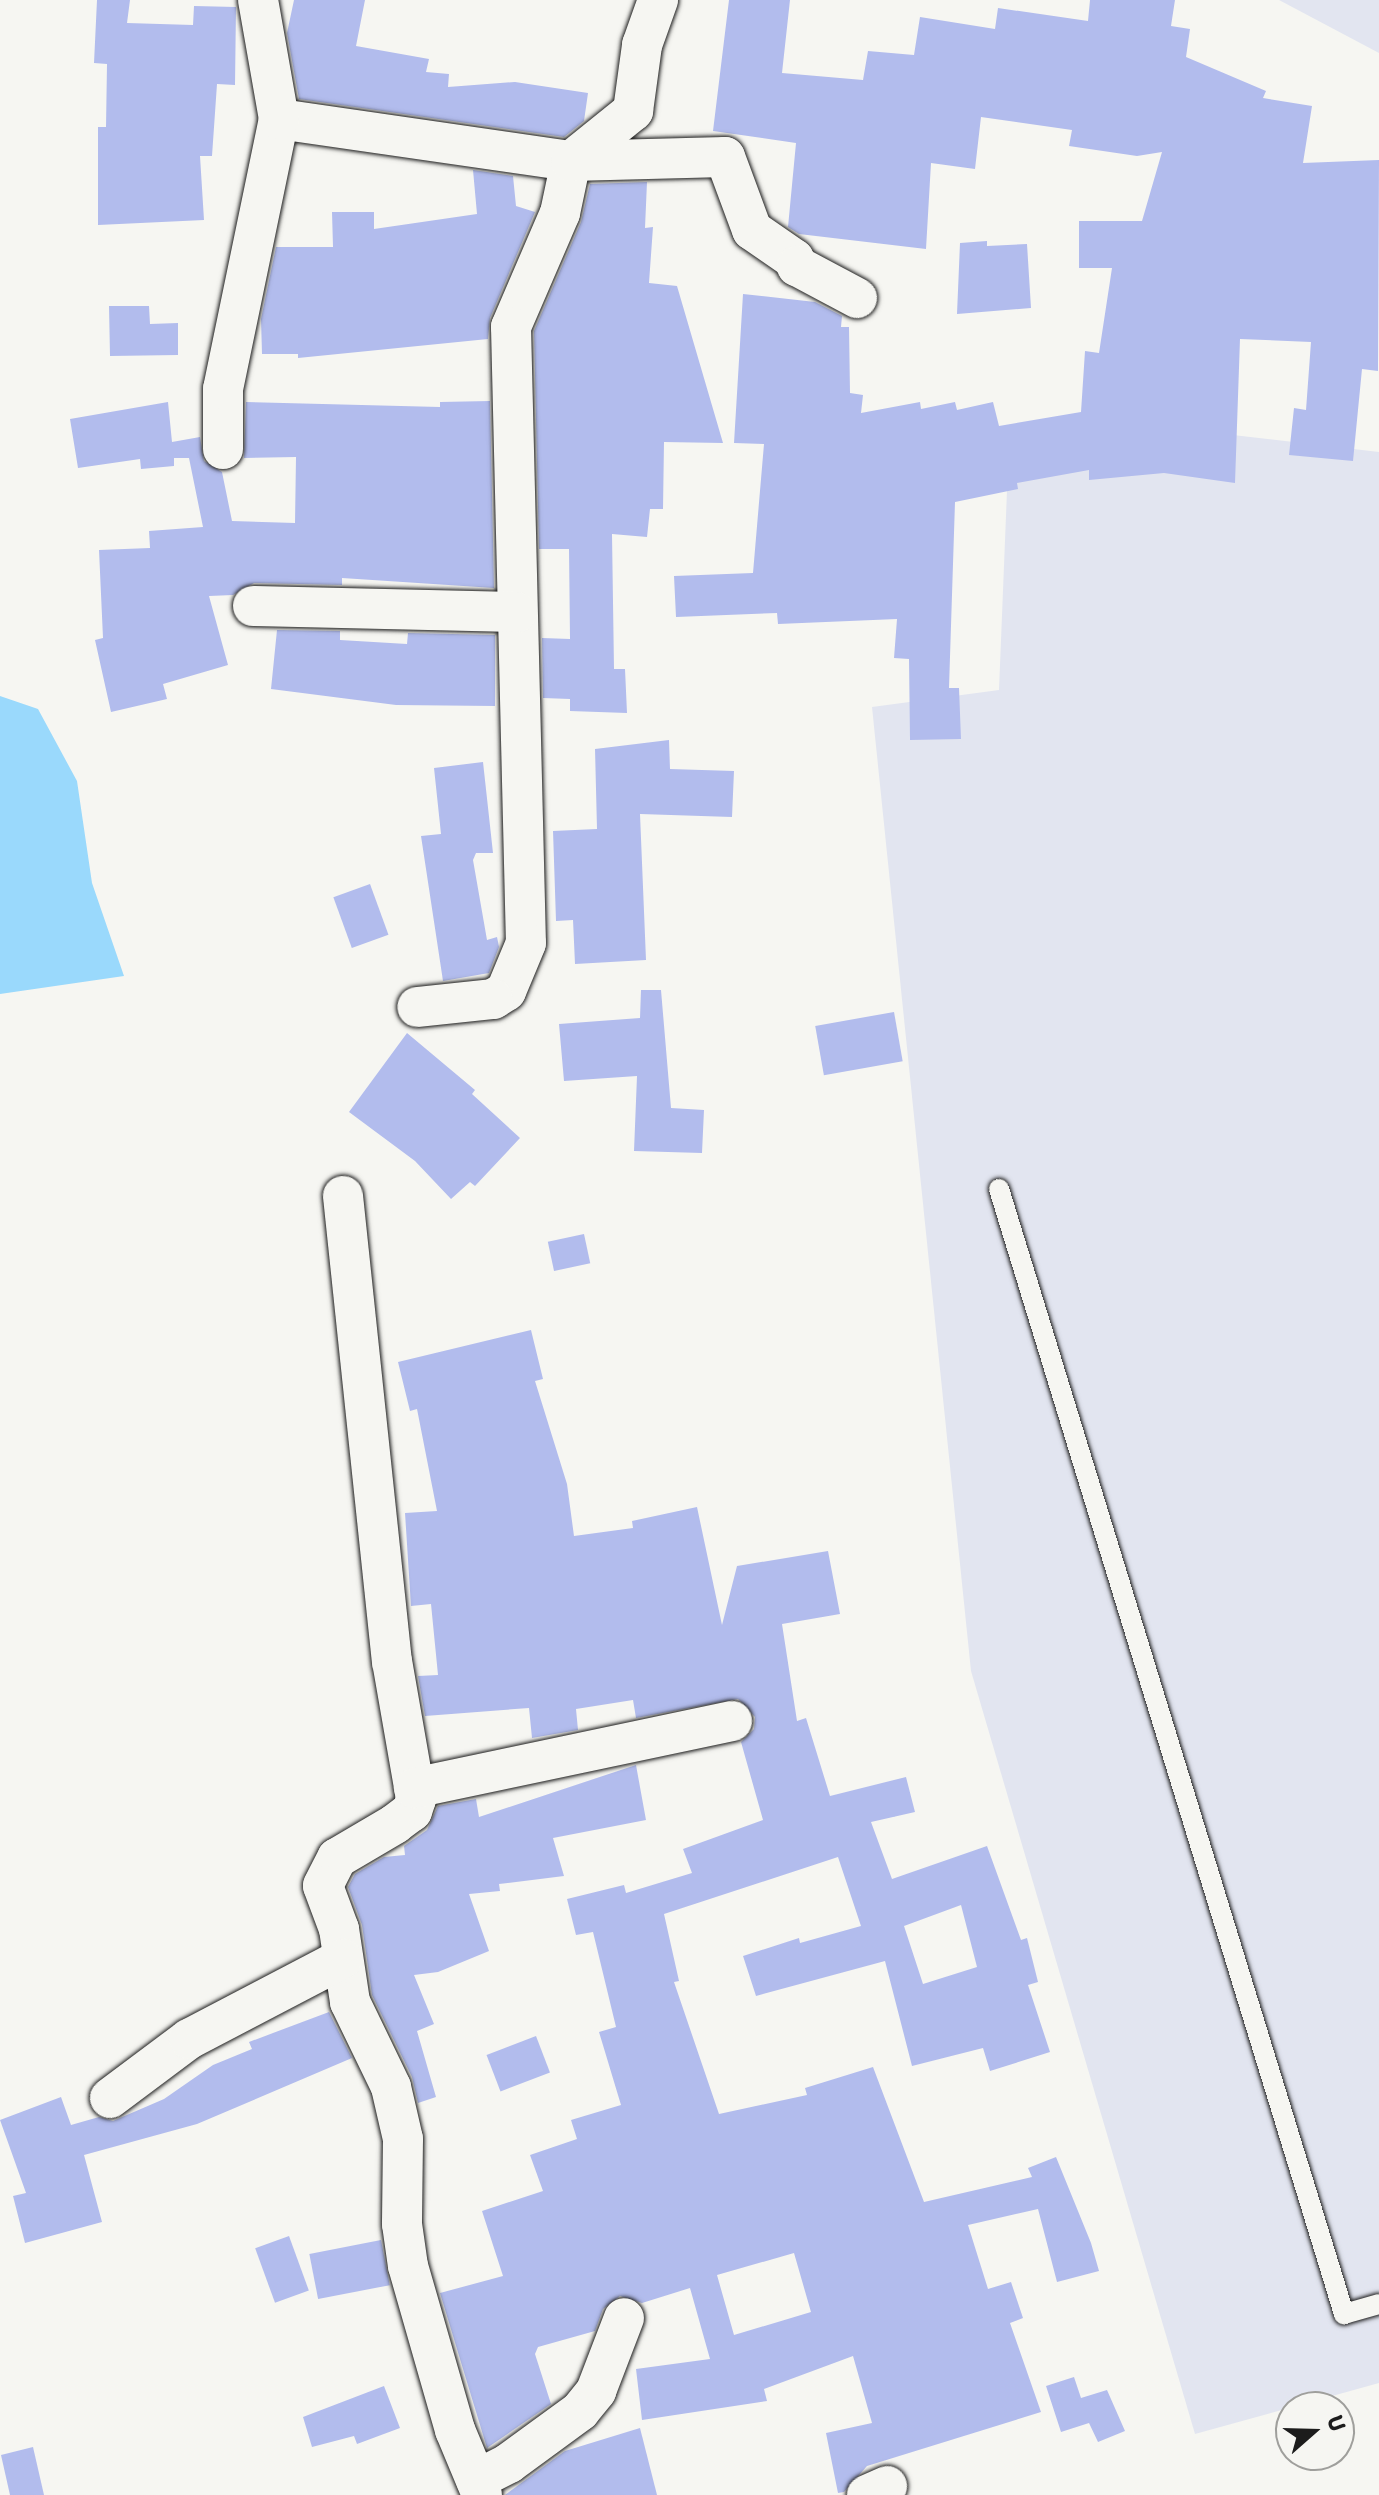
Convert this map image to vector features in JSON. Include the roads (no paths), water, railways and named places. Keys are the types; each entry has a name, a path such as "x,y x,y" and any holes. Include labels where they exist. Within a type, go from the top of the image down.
{"street":[{"path":"223,449 223,389 279,119 258,0"},
{"path":"417,1007 493,999 506,991 526,943 511,327 560,213 571,161 633,111 642,45 658,0"},
{"path":"279,119 571,161 725,157 752,230 794,259 797,266 857,298"},
{"path":"253,606 517,612"},
{"path":"343,1196 392,1661 414,1788 412,1811 328,1868 323,1886 339,1929 350,2002 391,2087 403,2139 402,2224 408,2266 455,2430 479,2487 580,2411 596,2391 624,2318"},
{"path":"414,1788 732,1721"},
{"path":"110,2098 189,2039 342,1959"}],"lane":[{"path":"999,1189 1344,2314 1379,2304"}],"water":[{"path":"0,696 38,709 77,781 92,883 124,976 0,994"}]}
